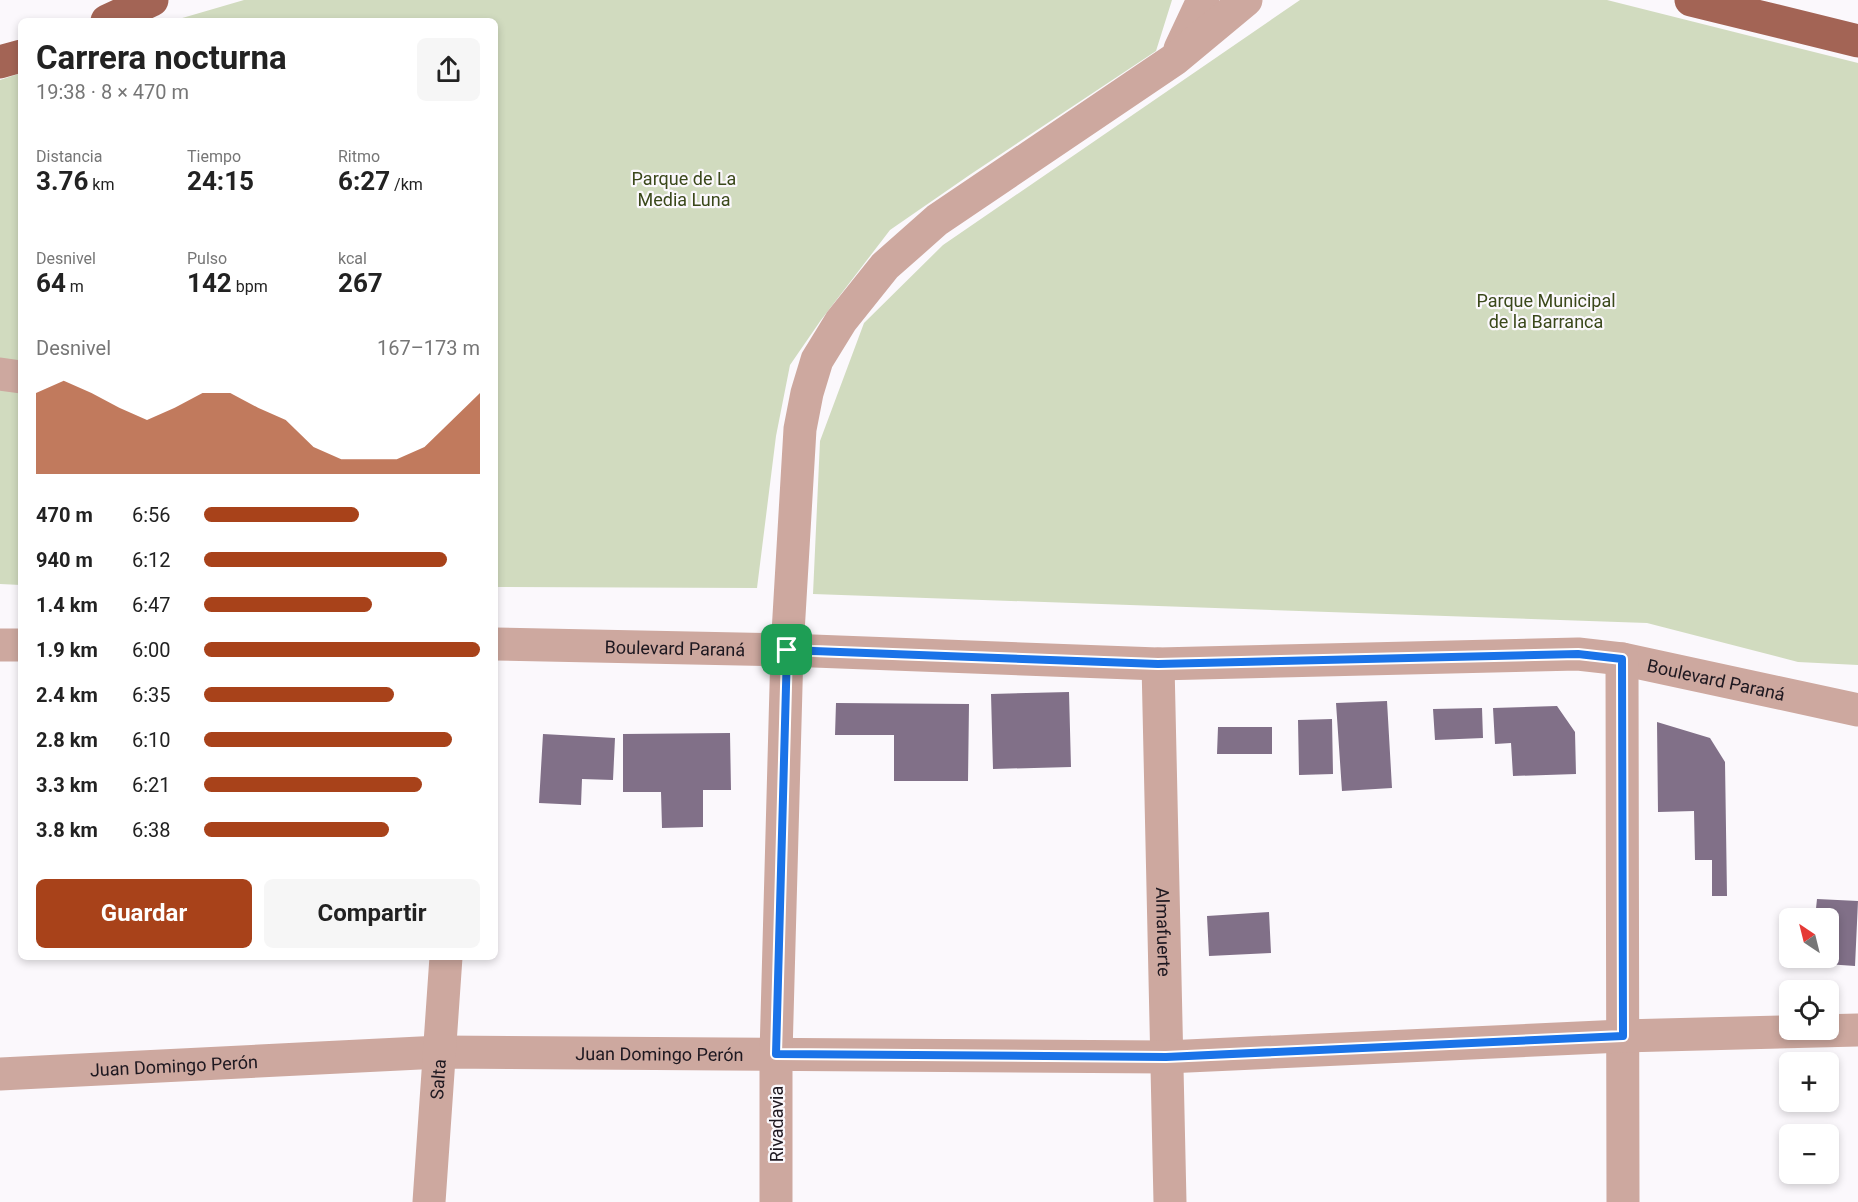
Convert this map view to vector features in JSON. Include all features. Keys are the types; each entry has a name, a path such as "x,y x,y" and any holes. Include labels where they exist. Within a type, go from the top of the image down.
{"main road":[{"path":"113,18 152,0"},
{"path":"1691,0 1858,41"},
{"path":"0,62 18,57"}],"street":[{"path":"1175,59 1203,0"},
{"path":"1175,59 1246,0"},
{"name":"Rivadavia","path":"776,1202 776,1054 787,650 802,420 817,360 841,321 885,266 937,220 1175,59"},
{"path":"0,374 18,377"},
{"name":"Boulevard Paraná","path":"498,644 787,650 1158,664 1578,654 1622,659 1858,710"},
{"path":"0,645 18,645"},
{"path":"1622,659 1623,1202"},
{"name":"Almafuerte","path":"1158,664 1170,1202"},
{"name":"Salta","path":"429,1202 446,960"},
{"name":"Juan Domingo Perón","path":"0,1074 440,1052 1166,1057 1623,1036 1858,1030"}],"green space":[{"name":"Parque de La Media Luna","path":"244,0 1172,0 1156,51 890,230 821,320 790,365 776,436 757,588 498,587 498,18 182,18"},
{"name":"Parque Municipal de la Barranca","path":"1300,0 1607,0 1858,63 1858,665 1798,662 1647,623 813,594 820,441 864,323 943,245"},
{"path":"18,74 18,585 0,584 0,80"}],"building":[{"path":"1069,692 1071,767 993,769 991,694"},
{"path":"1387,701 1392,788 1342,791 1336,703"},
{"path":"836,703 969,704 968,781 894,781 894,735 835,735"},
{"path":"1557,706 1575,732 1576,774 1513,776 1511,743 1495,744 1493,708"},
{"path":"1482,708 1483,738 1435,740 1433,709"},
{"path":"1332,719 1333,774 1299,775 1298,720"},
{"path":"1657,722 1710,738 1725,762 1727,896 1712,896 1712,860 1695,860 1694,811 1658,812"},
{"path":"1218,727 1272,727 1272,754 1217,754"},
{"path":"730,733 731,790 703,790 703,827 662,828 661,792 623,792 623,734"},
{"path":"543,734 615,738 613,780 582,779 581,805 539,803"},
{"path":"1817,899 1858,901 1855,966 1839,965 1839,908 1816,908"},
{"path":"1269,912 1271,953 1209,956 1207,916"}],"route":[{"path":"787,650 1158,664 1578,654 1622,659 1623,1036 1166,1057 776,1054 787,650"}]}
